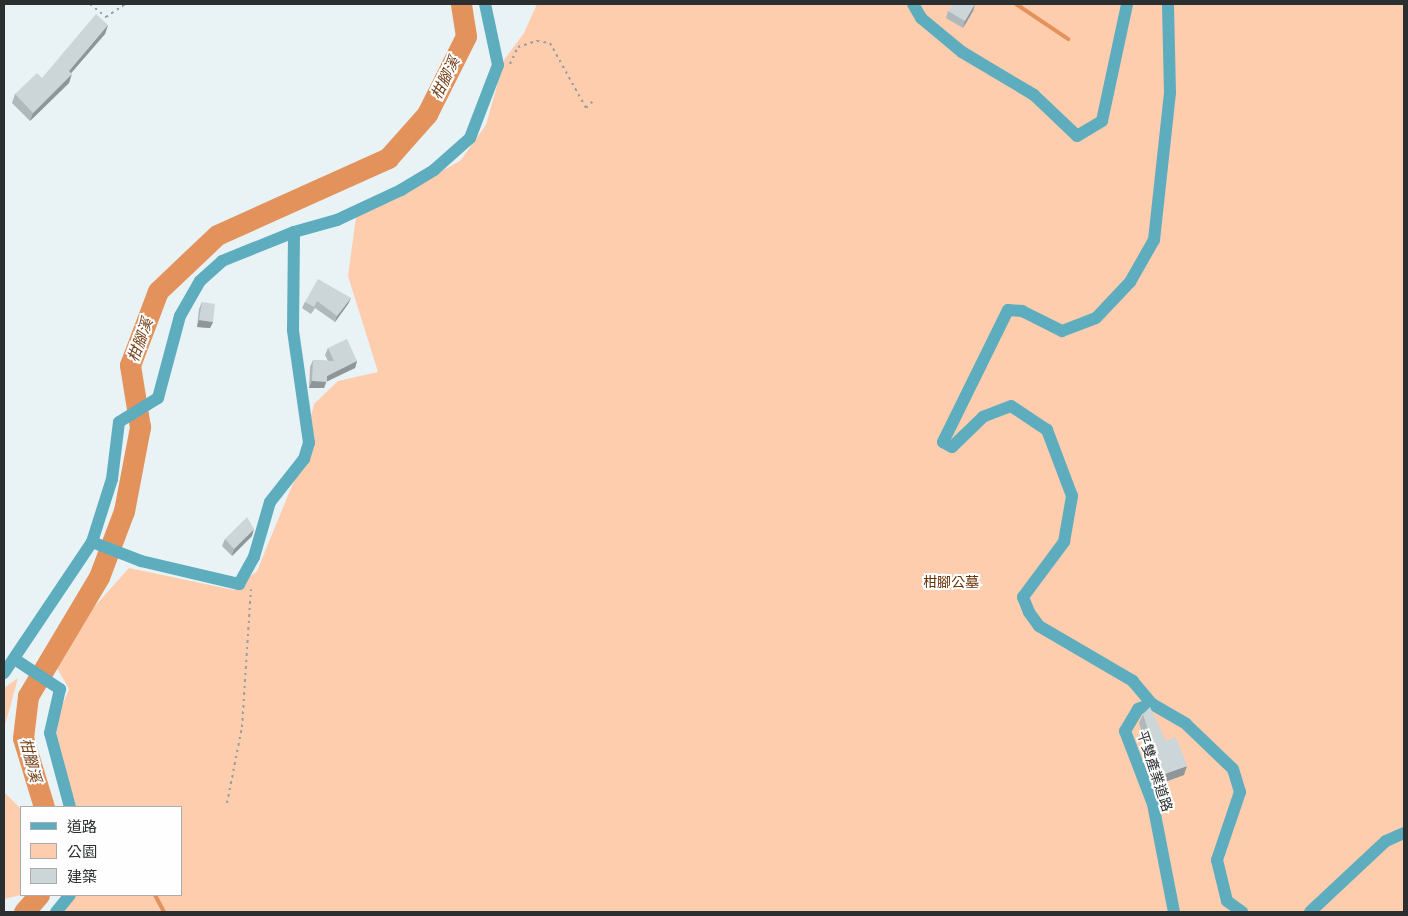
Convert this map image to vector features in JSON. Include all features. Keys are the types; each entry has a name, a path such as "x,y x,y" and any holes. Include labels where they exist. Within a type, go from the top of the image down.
{"street":[{"path":"4,673 16,660 92,542 112,479 119,422 158,398 180,316 200,281 222,261 294,232 337,220 434,170 470,138 498,65 485,4"},
{"path":"913,4 921,18 962,52 1034,95 1077,136 1102,121 1127,4"},
{"path":"1168,4 1170,93 1154,240 1130,282 1096,318 1062,331 1022,311 1008,310 943,442 952,447 984,417 1010,406 1047,430 1072,496 1064,542 1023,597 1029,612 1039,626 1133,681 1152,704 1186,724 1233,768 1240,792 1217,860 1227,901 1242,912"},
{"path":"92,542 141,561 239,584 245,573 270,502 304,459 310,443 293,330 294,232"},
{"path":"16,660 60,689 50,733 70,806"},
{"name":"平雙產業道路","path":"1152,704 1138,709 1125,731 1153,804 1174,912"},
{"path":"1310,912 1386,841 1404,833"},
{"path":"56,912 69,896"}],"path":[{"path":"90,4 106,17 125,4"},
{"path":"492,82 510,66 518,47 537,41 550,43 586,108 594,100"},
{"path":"227,803 242,728 253,602 245,573"}],"green space":[{"name":"柑腳公墓","path":"537,4 1404,4 1404,912 63,912 73,896 182,896 182,806 75,806 56,738 59,713 69,689 50,656 129,568 234,590 257,571 298,471 314,404 338,381 378,372 348,276 356,217 460,161 486,125 504,60 524,33"},
{"path":"18,678 9,711 4,728 4,688"},
{"path":"4,792 20,808 20,895 4,899"}],"building":[{"path":"953,4 975,4 965,21 948,11"},
{"path":"96,14 108,25 69,71 72,74 33,113 15,94 37,73 42,78"},
{"path":"318,279 351,298 337,316 317,301 314,307 305,302"},
{"path":"202,302 215,304 213,322 199,320"},
{"path":"347,339 357,361 327,376 327,382 312,381 313,360 334,361 328,348"},
{"path":"247,517 254,529 234,549 225,539"},
{"path":"1150,707 1166,741 1176,737 1187,766 1162,775 1143,714"}],"waterway":[{"name":"柑腳溪","path":"44,806 23,738 28,696 99,577 124,511 140,427 130,365 158,291 217,235 388,158 427,114 466,36 461,4"},
{"path":"1016,4 1068,39"},
{"name":"柑腳溪","path":"24,912 38,896"},
{"path":"156,896 164,912"}]}
